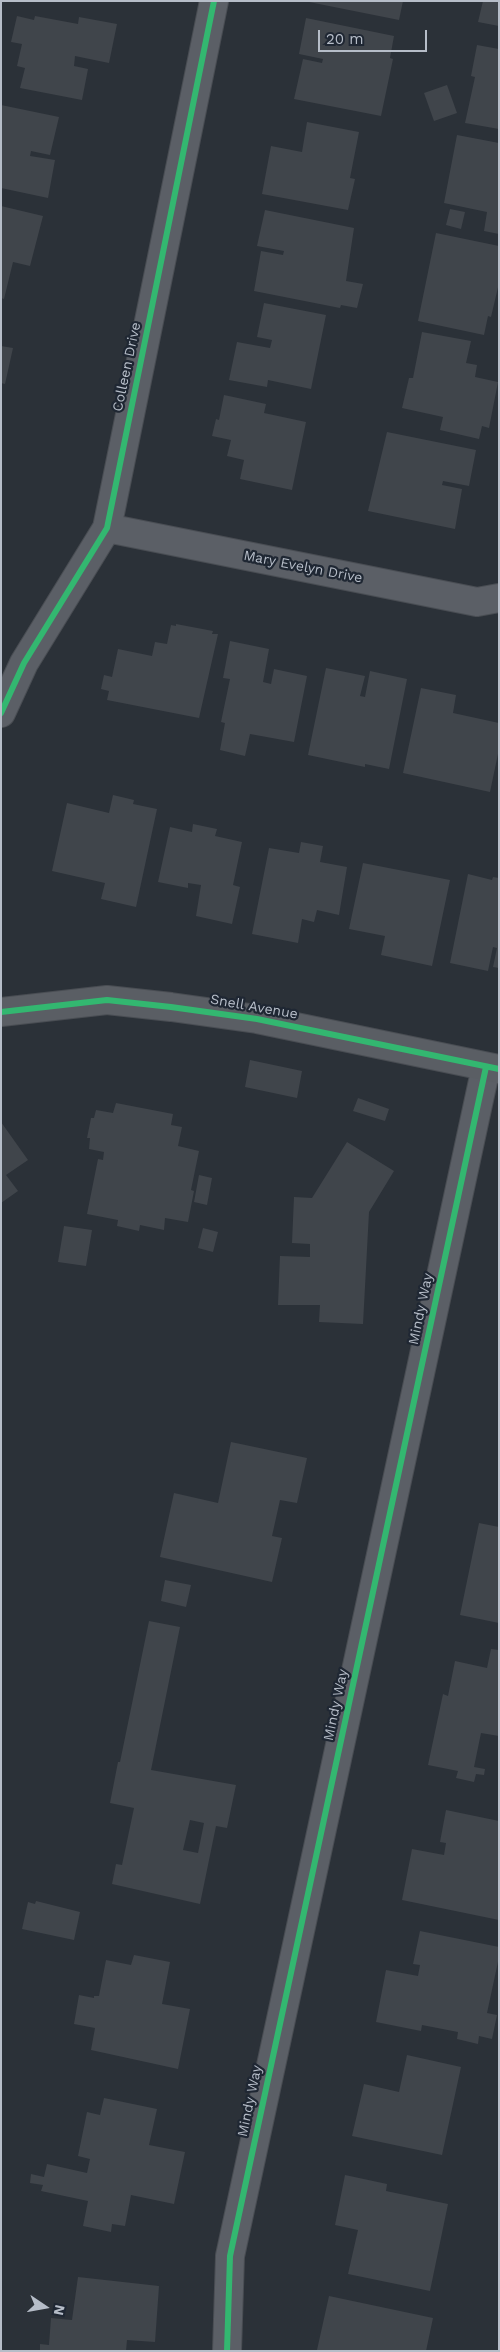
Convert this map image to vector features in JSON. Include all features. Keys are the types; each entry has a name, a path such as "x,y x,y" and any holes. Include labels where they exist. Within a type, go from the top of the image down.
{"street":[{"name":"Colleen Drive","path":"1,713 24,663 107,528 214,1"},
{"name":"Mary Evelyn Drive","path":"107,528 478,602 499,598"},
{"name":"Snell Avenue","path":"1,1012 107,1000 171,1006 256,1019 492,1068"},
{"name":"Mindy Way","path":"227,2351 230,2256 492,1068"}],"building":[{"path":"304,1 403,1 399,20"},
{"path":"483,1 499,1 499,26 478,22"},
{"path":"17,16 34,20 35,16 78,24 79,17 117,24 109,63 75,56 74,66 88,69 82,100 20,88 25,68 17,66 22,44 11,42"},
{"path":"306,18 394,36 390,58 393,59 381,116 294,99 303,59 322,63 323,59 299,54"},
{"path":"477,45 499,49 499,129 465,123 475,77 471,76"},
{"path":"447,85 457,113 434,121 424,93"},
{"path":"1,105 59,117 50,155 31,151 30,156 55,160 48,198 1,188"},
{"path":"307,122 359,132 350,178 355,179 348,210 262,194 271,146 302,152"},
{"path":"457,135 499,143 499,234 484,231 487,212 444,203"},
{"path":"1,206 43,216 30,266 13,262 4,299 1,298"},
{"path":"450,209 465,212 461,229 446,225"},
{"path":"265,210 354,228 346,281 363,284 357,308 341,305 340,308 254,291 261,251 283,255 284,251 257,246"},
{"path":"436,233 499,246 499,283 491,317 488,316 484,335 418,321"},
{"path":"264,303 326,315 311,389 268,380 267,387 229,380 237,342 270,348 272,340 257,337"},
{"path":"422,332 471,341 466,363 477,365 475,377 498,382 489,428 482,426 479,439 440,430 443,417 402,408 409,378 413,378"},
{"path":"1,346 13,348 5,384 1,383"},
{"path":"224,395 266,404 264,413 306,422 292,490 240,479 244,460 227,456 231,440 212,436 216,419 219,420"},
{"path":"387,432 476,450 469,486 443,481 442,485 462,489 455,529 368,511"},
{"path":"176,624 213,631 212,634 218,634 199,718 107,700 109,691 101,689 104,675 112,677 118,649 152,656 155,642 167,644 171,625 176,626"},
{"path":"230,641 269,649 263,682 271,684 274,669 307,676 294,742 250,734 245,756 220,750 225,723 221,722 230,679 223,678"},
{"path":"326,668 365,676 360,696 365,697 370,671 407,679 389,769 365,764 365,767 308,755"},
{"path":"421,688 456,695 453,713 499,723 499,749 490,792 403,773"},
{"path":"113,795 134,800 133,804 157,809 136,907 101,899 105,883 52,871 67,803 109,813"},
{"path":"193,824 217,829 215,836 242,842 233,885 240,887 232,924 196,916 201,885 188,883 188,888 158,882 170,827 192,832"},
{"path":"301,842 323,846 320,862 347,867 339,915 317,910 314,922 302,919 298,943 252,934 269,848 299,853"},
{"path":"363,863 450,880 432,966 381,955 385,936 349,929"},
{"path":"468,874 492,880 493,877 499,878 499,968 493,967 497,948 493,947 488,971 450,963"},
{"path":"250,1060 302,1071 297,1098 245,1087"},
{"path":"358,1098 389,1109 385,1121 353,1111"},
{"path":"116,1103 173,1114 171,1125 182,1127 178,1146 199,1151 191,1190 194,1191 188,1222 165,1218 164,1230 140,1225 139,1231 117,1226 118,1220 87,1214 98,1159 103,1160 104,1152 89,1149 90,1138 87,1138 91,1118 94,1118 96,1110 113,1113"},
{"path":"1,1122 28,1160 6,1175 18,1191 1,1203"},
{"path":"347,1142 394,1171 369,1212 363,1324 319,1322 320,1305 278,1305 280,1256 310,1257 310,1244 292,1243 294,1197 312,1198"},
{"path":"199,1175 212,1178 207,1205 194,1202"},
{"path":"64,1226 92,1230 86,1266 58,1262"},
{"path":"203,1228 218,1232 213,1252 198,1248"},
{"path":"231,1442 307,1458 297,1503 280,1500 272,1536 282,1538 272,1582 160,1557 174,1493 218,1503"},
{"path":"479,1523 499,1527 499,1623 460,1615"},
{"path":"165,1580 191,1585 186,1607 161,1601"},
{"path":"149,1621 180,1627 151,1770 236,1785 227,1828 216,1826 200,1904 112,1884 116,1864 122,1865 134,1808 110,1803 118,1762 120,1762","holes":["190,1820 204,1823 198,1853 183,1850"]},
{"path":"491,1649 499,1650 499,1736 481,1733 474,1767 485,1769 484,1775 476,1774 474,1782 456,1778 458,1771 428,1765 443,1694 448,1696 455,1661 487,1668"},
{"path":"446,1810 499,1821 499,1920 402,1900 412,1849 444,1855 446,1843 440,1842"},
{"path":"36,1901 80,1912 74,1940 22,1929 28,1902 35,1904"},
{"path":"420,1931 499,1947 499,1957 487,2013 497,2015 492,2039 479,2036 478,2044 457,2039 458,2032 422,2025 421,2031 376,2022 386,1970 418,1976 420,1965 413,1964"},
{"path":"134,1955 170,1962 162,2004 190,2009 178,2069 91,2050 95,2028 74,2024 79,1995 94,1998 94,1996 99,1996 106,1960 131,1965"},
{"path":"407,2055 461,2067 442,2155 352,2136 364,2084 399,2092"},
{"path":"104,2098 157,2109 149,2145 185,2152 174,2204 131,2195 125,2226 112,2224 111,2232 83,2226 88,2201 41,2191 43,2185 30,2183 31,2174 44,2177 47,2164 87,2173 90,2159 78,2156 87,2112 100,2115"},
{"path":"345,2175 387,2184 386,2191 448,2204 430,2291 348,2274 358,2230 335,2225"},
{"path":"78,2277 159,2286 155,2342 127,2340 126,2351 40,2351 40,2344 49,2345 51,2318 72,2320"},
{"path":"329,2296 433,2318 426,2351 317,2350"}],"cycle path":[{"path":"1,713 24,663 107,528 214,1"},
{"path":"1,1012 107,1000 171,1007 257,1019 499,1069"},
{"path":"227,2351 230,2256 486,1067"}]}
